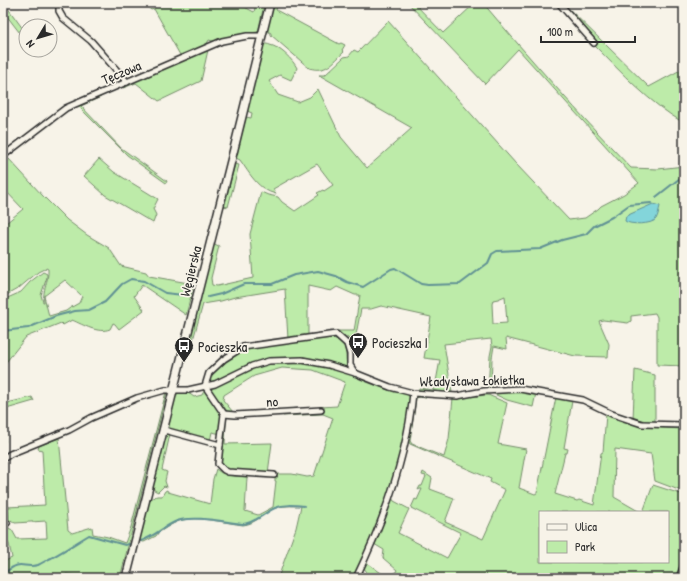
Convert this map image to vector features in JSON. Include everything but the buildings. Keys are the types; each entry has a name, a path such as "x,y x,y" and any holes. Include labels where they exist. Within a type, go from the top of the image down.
{"main road":[{"name":"Węgierska","path":"126,578 270,3"}],"street":[{"path":"59,3 59,11 63,18 91,41 127,82"},
{"path":"559,3 594,43"},
{"name":"Tęczowa","path":"3,156 66,108 222,42 247,36 262,36"},
{"path":"205,386 209,373 224,359 243,347 336,334 347,344 350,354 350,365 355,373"},
{"path":"3,459 10,454 69,430 91,418 137,398 165,390 188,390 215,384 252,366 269,361 302,360 329,365 355,373"},
{"name":"Władysława Łokietka","path":"355,373 390,387 413,393 457,396 484,391 520,389 583,400 612,414 642,424 684,425"},
{"path":"205,386 224,414 218,464 228,472 274,475"},
{"path":"356,578 374,541 403,457 410,422 413,393"},
{"name":"no","path":"224,414 235,415 321,410"},
{"path":"164,430 220,445"},
{"path":"3,474 7,523"},
{"path":"679,578 684,565"}],"green space":[{"path":"4,3 18,22 18,31 3,11"},
{"path":"143,3 237,3 254,12 256,3 261,3 264,5 258,32 235,35 216,42 209,40 205,47 184,56 180,55 154,9 151,10"},
{"path":"274,3 278,3 276,10 339,44 341,43 345,45 342,50 344,52 325,68 309,68 267,31"},
{"path":"408,3 414,3 443,33 475,3 483,3 556,87 631,168 658,169 684,166 684,366 657,365 657,317 655,313 631,316 631,321 628,323 603,320 599,321 609,344 608,357 575,356 506,338 507,349 494,346 491,389 488,390 492,346 491,339 444,344 452,393 418,392 419,388 433,390 435,387 440,360 424,358 431,317 381,306 371,309 361,309 352,355 348,338 336,331 354,331 360,295 355,295 337,287 331,291 308,286 308,335 288,339 285,289 203,304 191,347 188,346 214,244 219,246 211,278 212,285 217,286 253,278 250,234 261,192 278,197 282,202 295,211 319,195 317,193 323,190 324,191 333,185 317,164 273,189 276,194 259,185 240,160 236,158 246,117 251,118 252,113 247,111 264,44 274,46 282,51 297,68 291,80 280,75 269,81 278,95 298,102 310,97 318,89 341,137 367,168 412,128 319,75 325,75 344,57 349,56 354,50 358,52 388,21 516,164 569,220 585,218 601,206 624,194 639,183 518,49 485,84","holes":["505,296 507,323 493,324 493,300"]},
{"path":"563,3 649,87 684,68 684,123 659,106 626,77 594,45 596,42"},
{"path":"208,50 201,81 159,101 136,83 123,88 123,86"},
{"path":"100,96 101,97 81,106 121,148 167,181 166,183 127,155 78,106"},
{"path":"5,158 7,161 9,159 67,220 87,235 109,248 121,266 146,272 149,276 194,284 186,315 142,285 134,296 144,310 119,329 113,323 110,329 96,330 72,320 63,325 61,323 26,337 3,366 3,300 21,292 30,282 43,272 47,274 41,295 44,302 44,298 44,293 48,278 48,269 46,268 38,272 19,288 3,297 3,221 6,223 23,209 3,188 3,160","holes":["65,280 82,296 79,303 66,311 49,316 44,296"]},
{"path":"99,159 114,172 158,199 153,209 156,215 153,223 105,195 84,176"},
{"path":"235,164 239,165 228,207 224,206"},
{"path":"331,338 338,340 343,344 345,348 347,365 353,375 394,392 406,394 411,398 411,404 394,479 372,540 354,578 278,578 296,528 301,506 276,508 251,523 243,525 204,519 183,520 170,525 156,536 144,542 139,541 150,499 157,496 162,496 167,490 168,492 210,504 213,479 216,469 227,475 247,477 245,511 258,515 273,507 276,481 275,474 292,474 307,477 314,476 333,418 323,414 283,416 284,414 321,409 321,407 337,406 345,382 313,370 282,368 254,376 224,395 223,400 233,412 227,411 205,384 206,379 231,356 247,350 264,345"},
{"path":"635,370 655,375 655,422 633,419"},
{"path":"184,390 194,397 202,395 204,391 207,392 220,411 221,434 212,432 210,441 168,429 176,394"},
{"path":"521,391 536,393 533,407 507,400 494,394"},
{"path":"166,392 120,578 88,578 66,574 65,578 3,578 3,562 12,558 7,541 6,526 12,530 17,539 47,538 46,521 15,523 11,520 9,523 7,507 45,505 42,450 38,449 39,446 59,438 68,530 72,533 92,527 93,534 125,543 131,527"},
{"path":"488,395 507,403 498,444 526,449 519,488 535,494 537,493 556,397 572,401 564,448 568,449 567,453 565,453 555,494 594,505 601,453 603,452 606,414 644,426 684,429 684,492 655,481 651,454 615,449 614,497 638,511 539,511 539,563 669,563 669,511 643,511 653,485 684,495 684,559 676,578 392,578 397,570 383,558 384,550 374,544 392,498 394,501 409,509 398,533 447,558 461,533 411,508 422,489 418,490 420,486 422,486 426,476 422,475 423,472 432,478 430,489 454,498 445,522 483,539 505,490 490,482 491,479 410,444 408,440 415,398 417,396 426,398 416,398 410,441 412,444 444,457 449,439 453,398"},
{"path":"32,397 34,401 3,410 3,404"},
{"path":"3,410 5,442 3,442"},
{"path":"226,421 225,444 272,443 268,473 228,471 221,463"},
{"path":"166,433 170,434 162,470 167,472 165,481 167,487 164,486 158,492 154,490 153,486"},
{"path":"366,562 388,578 371,578 364,568"}],"water":[{"path":"653,204 660,206 657,218 654,221 640,224 625,221 626,216"}],"waterway":[{"path":"656,197 684,175"},
{"path":"208,297 221,294 244,284 272,284 294,275 318,271 336,276 347,282 363,287 395,268 421,284 460,284 488,263 492,254 497,251 540,249 562,240 586,234 594,226 612,217 629,205 651,203"},
{"path":"3,331 28,328 56,316 75,311 89,310 105,302 122,284 131,279 144,281 165,293 183,295"},
{"path":"141,541 172,523 184,519 200,519 243,524 252,522 278,507 289,505 304,506"},
{"path":"3,572 6,572 19,565 38,565 61,553 89,535 125,545 129,544"}],"place":[{"name":"Pocieszka I","path":"358,359"},
{"name":"Pocieszka","path":"184,363"}]}
